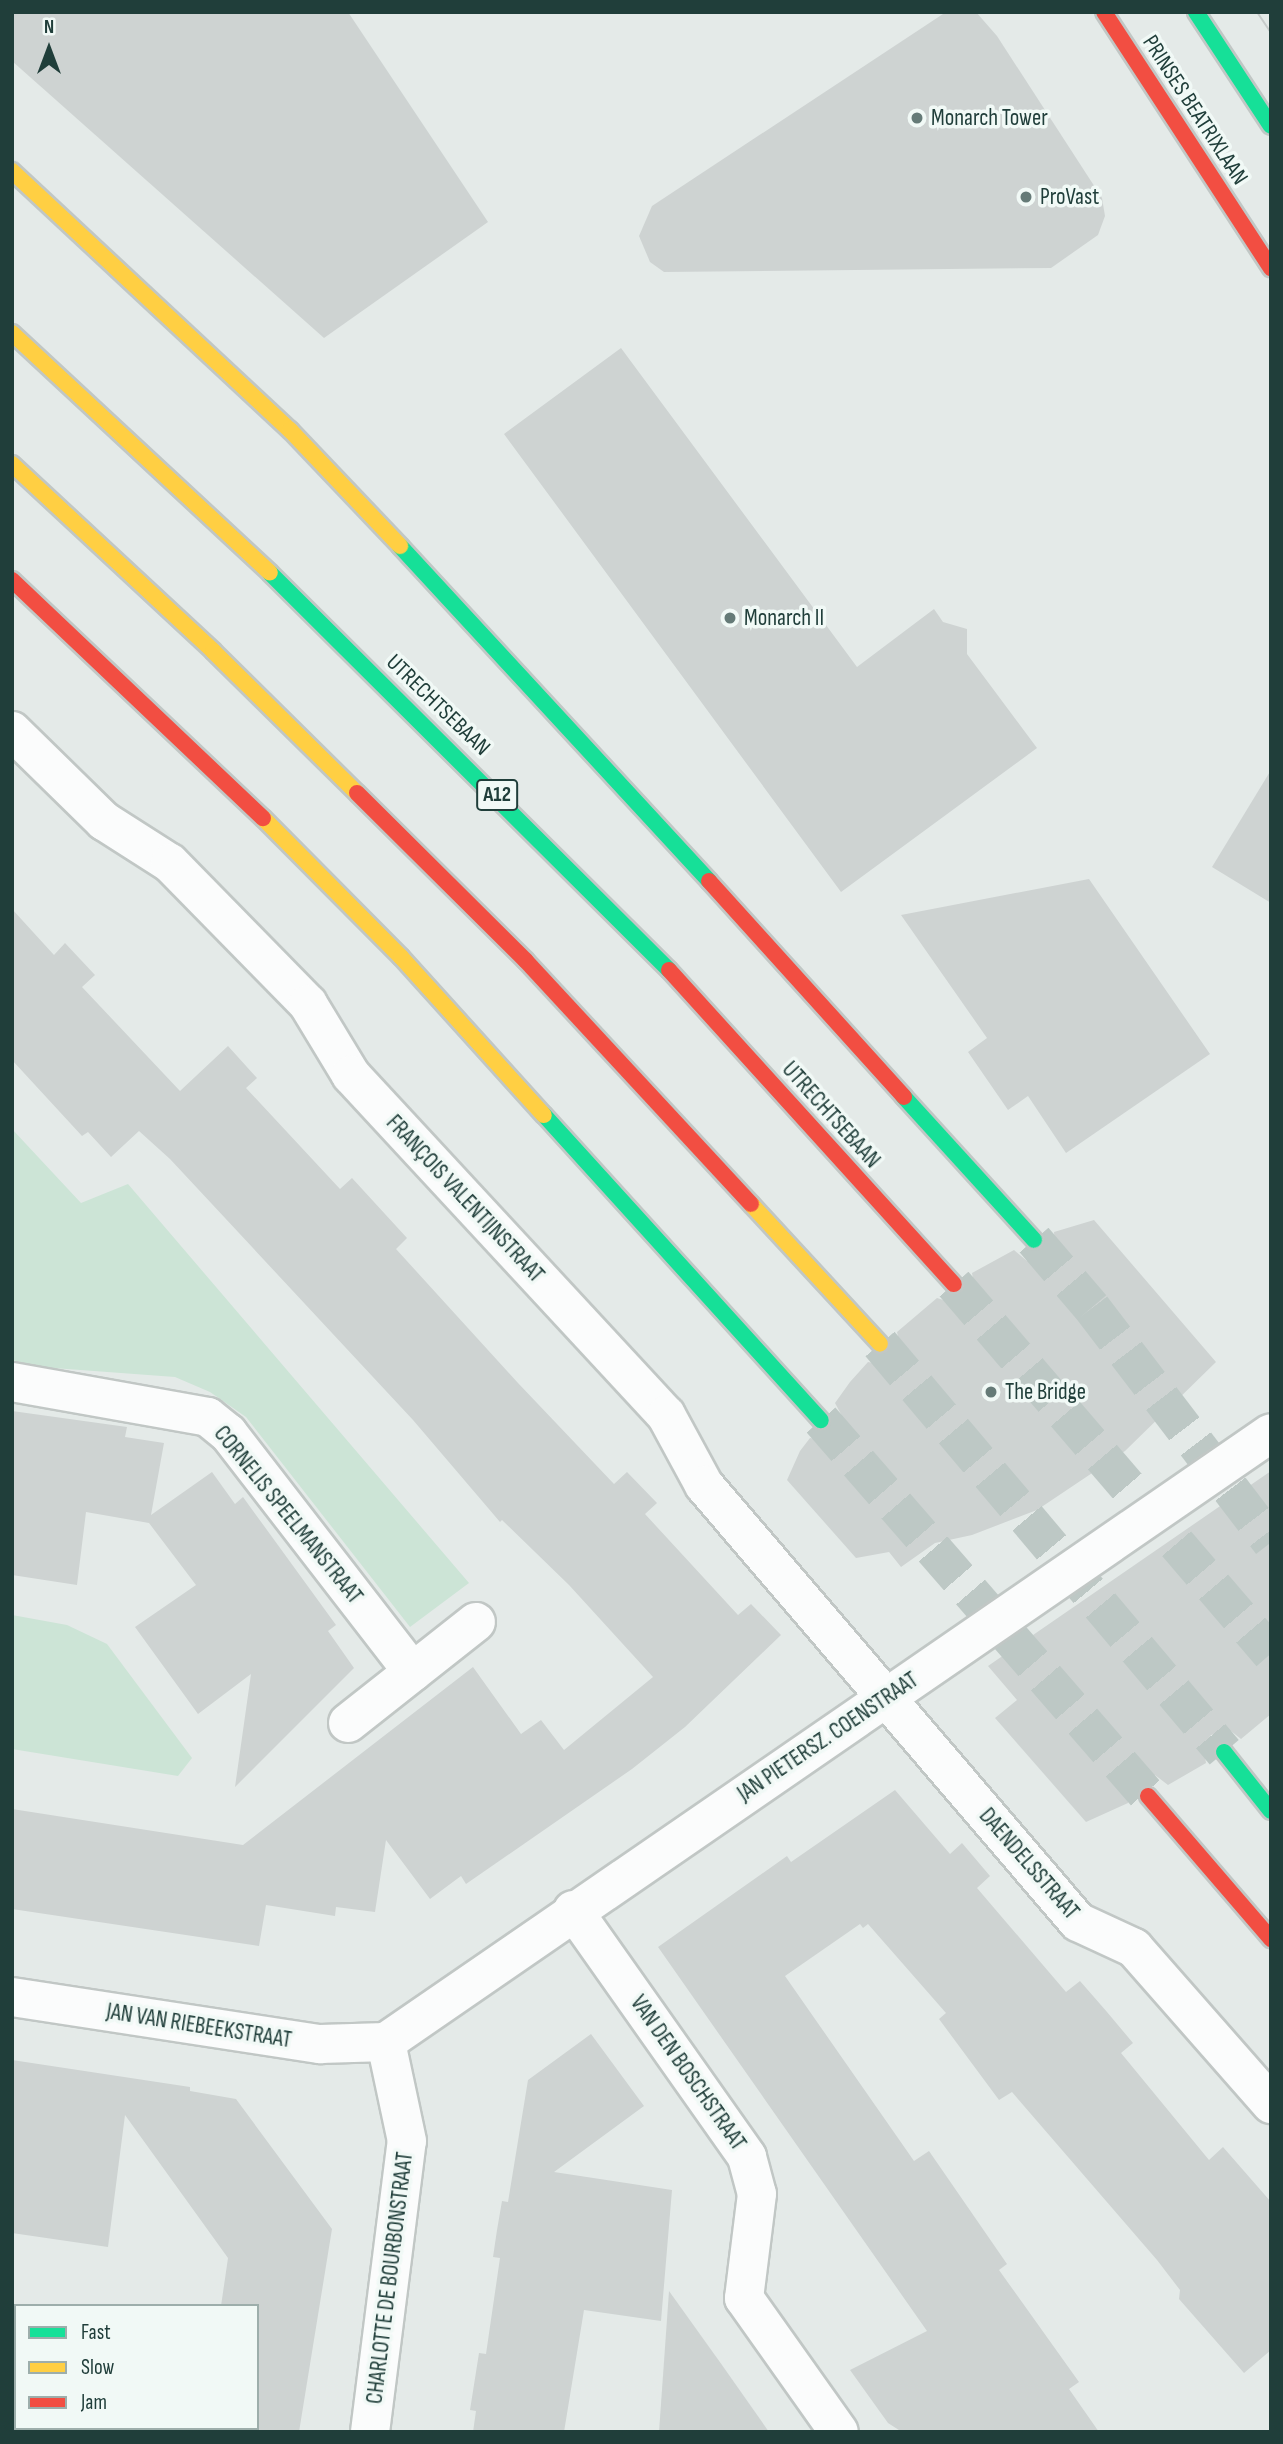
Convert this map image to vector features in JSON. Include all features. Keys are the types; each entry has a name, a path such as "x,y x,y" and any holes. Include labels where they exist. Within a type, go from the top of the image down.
{"main road":[{"name":"PRINSES BEATRIXLAAN","path":"1104,12 1271,268"},
{"path":"1196,12 1271,126"},
{"path":"12,171 290,430 506,657 1034,1240"},
{"name":"UTRECHTSEBAAN","path":"12,332 270,573 556,853 680,981 954,1284"},
{"path":"12,464 213,651 526,961 880,1344"},
{"path":"12,580 311,864 401,957 821,1420"},
{"path":"1224,1752 1271,1811"},
{"path":"1148,1796 1271,1939"}],"street":[{"name":"FRANÇOIS VALENTIJNSTRAAT","path":"12,731 104,821 170,863 308,1004 351,1075 666,1416 704,1485 886,1698"},
{"name":"CORNELIS SPEELMANSTRAAT","path":"12,1382 208,1417 228,1433 413,1672"},
{"name":"JAN PIETERSZ. COENSTRAAT","path":"386,2042 573,1910 1271,1433"},
{"path":"348,1723 476,1622"},
{"name":"DAENDELSSTRAAT","path":"886,1698 1077,1922 1134,1948 1271,2104"},
{"name":"VAN DEN BOSCHSTRAAT","path":"573,1910 747,2157 757,2194 744,2298 839,2432"},
{"name":"JAN VAN RIEBEEKSTRAAT","path":"12,1997 320,2044 386,2042"},
{"name":"CHARLOTTE DE BOURBONSTRAAT","path":"370,2432 407,2141 386,2042"}],"green space":[{"path":"12,1129 81,1203 128,1184 469,1583 410,1627 246,1417 210,1392 175,1377 40,1367 12,1360"},
{"path":"12,1615 67,1625 107,1644 192,1758 178,1776 12,1749"},
{"path":"14,2427 14,2430 104,2430 104,2432 13,2432"}],"building":[{"path":"12,12 348,12 488,222 324,338 12,61"},
{"name":"Monarch Tower","path":"946,12 976,12 997,36 1102,198 1105,216 1098,235 1051,268 664,272 650,262 639,236 652,206"},
{"name":"Monarch II","path":"621,348 857,667 934,609 943,622 967,629 967,654 1037,748 841,892 504,434"},
{"path":"1271,770 1271,903 1212,867"},
{"path":"1089,879 1210,1054 1066,1153 1028,1096 1008,1110 968,1052 987,1038 901,915"},
{"path":"12,909 54,955 65,943 95,975 82,987 180,1091 228,1046 257,1078 246,1088 340,1189 352,1178 407,1238 396,1249 518,1383 614,1484 627,1472 657,1503 645,1514 738,1615 751,1604 781,1635 685,1727 632,1769 466,1884 461,1876 430,1899 386,1840 375,1912 336,1907 335,1916 266,1905 259,1946 12,1909 12,1809 243,1845 473,1667 521,1734 541,1720 564,1750 653,1677 569,1585 502,1520 500,1522 413,1420 170,1159 139,1131 111,1157 88,1132 82,1136 12,1060"},
{"name":"The Bridge","path":"1094,1220 1216,1362 1125,1451 1037,1510 972,1535 935,1543 901,1567 889,1552 856,1558 787,1480 800,1451 810,1438 825,1441 836,1436 842,1416 835,1403 850,1382 868,1362 884,1365 895,1360 901,1350 897,1332 937,1298 959,1305 975,1291 972,1273 1014,1250 1027,1261 1039,1261 1055,1247 1054,1232"},
{"path":"12,1411 127,1427 125,1437 164,1443 151,1515 212,1472 235,1504 243,1497 336,1625 328,1631 354,1668 235,1787 251,1674 198,1714 135,1627 196,1585 149,1523 86,1512 77,1585 12,1575"},
{"path":"1271,1471 1271,1714 1241,1739 1231,1731 1211,1735 1203,1745 1206,1763 1168,1785 1155,1775 1134,1779 1127,1789 1128,1803 1086,1822 995,1718 1017,1700 988,1666"},
{"path":"895,1790 950,1854 962,1843 990,1876 977,1888 1066,1992 1080,1981 1107,2012 1133,2043 1121,2053 1209,2160 1223,2147 1271,2202 1271,2350 1244,2373 1179,2299 1180,2290 1157,2260 1012,2092 999,2100 939,2019 946,2013 868,1924 863,1928 860,1924 785,1976 914,2161 929,2151 1007,2264 999,2270 1079,2382 1069,2389 1099,2432 902,2432 888,2423 850,2370 927,2331 658,1947 787,1856 791,1862"},
{"path":"591,2034 644,2106 554,2172 672,2190 661,2321 584,2310 564,2432 473,2432 476,2411 470,2410 479,2353 486,2354 500,2258 493,2257 497,2230 502,2201 508,2202 528,2080"},
{"path":"12,2060 190,2087 190,2091 236,2099 332,2229 299,2432 257,2432 259,2304 221,2304 228,2258 125,2115 108,2247 12,2233"},
{"path":"669,2291 722,2365 769,2432 659,2432"}],"tunnel":[{"path":"1034,1240 1092,1308 1271,1542"},
{"path":"954,1284 1271,1654"},
{"path":"880,1344 1224,1752"},
{"path":"821,1420 1148,1796"}],"tram line":[{"path":"1257,12 1271,33"}],"traffic: fast":[{"path":"1196,12 1271,126"},
{"path":"400,546 709,881"},
{"path":"270,573 669,970"},
{"path":"904,1097 1034,1240"},
{"path":"544,1115 821,1420"},
{"path":"1224,1752 1271,1811"}],"traffic: slow":[{"path":"12,171 290,430 400,546"},
{"path":"12,333 270,573"},
{"path":"12,464 213,651 357,793"},
{"path":"263,818 401,957 544,1115"},
{"path":"751,1204 880,1344"}],"traffic: jam":[{"path":"1104,12 1271,268"},
{"path":"12,580 263,818"},
{"path":"357,793 526,961 751,1204"},
{"path":"709,881 904,1097"},
{"path":"669,970 954,1284"},
{"path":"1148,1796 1271,1939"}],"place":[{"name":"Monarch Tower","path":"917,118"},
{"name":"ProVast","path":"1026,197"},
{"name":"Monarch II","path":"730,618"},
{"name":"The Bridge","path":"991,1392"}]}
